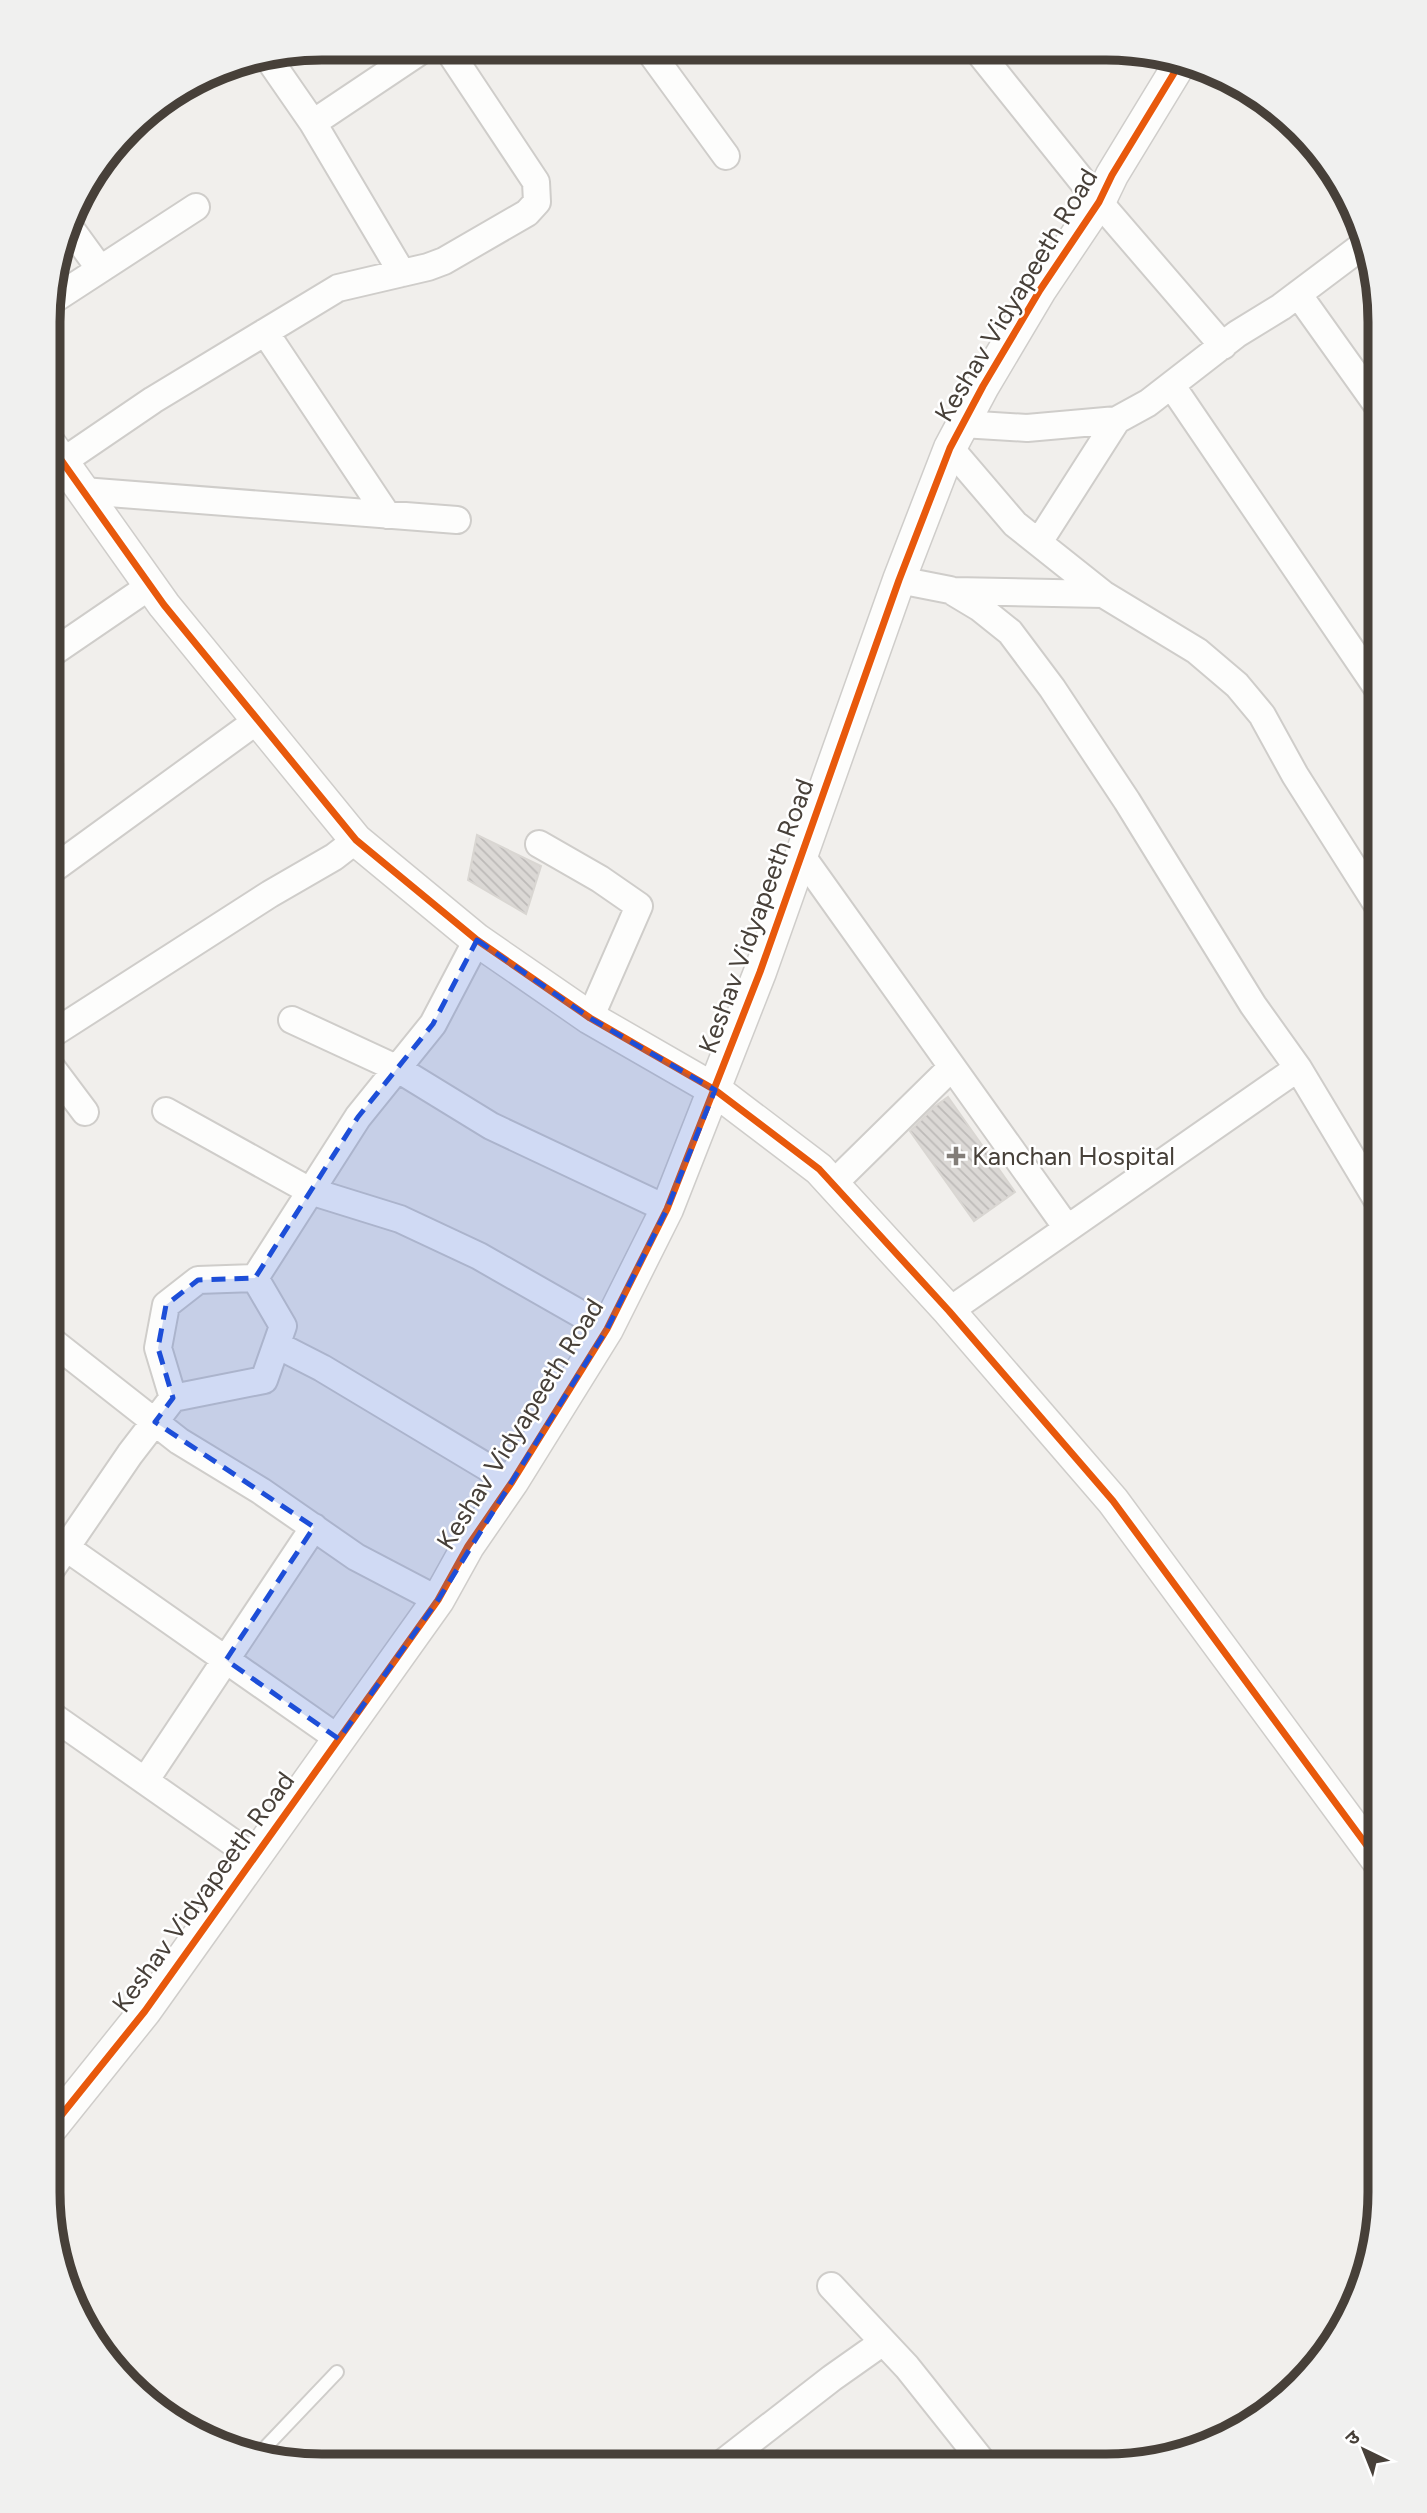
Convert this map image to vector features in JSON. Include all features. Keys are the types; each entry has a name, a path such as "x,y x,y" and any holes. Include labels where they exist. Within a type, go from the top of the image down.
{"street":[{"path":"313,123 409,59"},
{"path":"60,453 153,400 338,288 444,261 527,214 537,201 536,182 454,59"},
{"path":"655,59 726,156"},
{"path":"984,59 1099,202 1223,346"},
{"path":"273,65 313,123 402,273"},
{"name":"Keshav Vidyapeeth Road","path":"60,2117 145,2011 438,1600 468,1546 512,1482 607,1329 667,1209 715,1090 760,972 899,579 956,436 1040,290 1099,202 1112,175 1177,69"},
{"path":"61,295 196,207"},
{"path":"74,234 100,269"},
{"path":"1358,250 1237,334 1172,386 1118,420 956,436 1015,524 1103,594 1197,651 1237,685 1262,715 1295,775 1368,875"},
{"path":"1298,294 1368,392"},
{"path":"265,332 387,515"},
{"path":"1172,386 1368,674"},
{"path":"1039,542 1118,420"},
{"path":"60,463 83,491 150,586 356,841 477,940 590,1018 715,1090 819,1169 949,1311 1113,1501 1368,1846"},
{"path":"83,491 457,520"},
{"path":"899,579 950,590 1103,594"},
{"path":"60,647 150,586"},
{"path":"950,590 980,608 1010,632 1043,677 1127,801 1252,1005 1298,1068 1368,1183"},
{"path":"60,864 258,720"},
{"path":"60,1029 356,841"},
{"path":"539,844 600,879 639,906 590,1018"},
{"path":"801,855 1068,1228"},
{"path":"255,1278 358,1117 433,1024 477,940"},
{"path":"292,1020 398,1069 491,1126 667,1209"},
{"path":"832,1184 952,1067"},
{"path":"949,1311 1298,1068"},
{"path":"60,1079 85,1112"},
{"path":"166,1111 310,1191 400,1219 479,1256 607,1329"},
{"path":"60,1536 173,1398 264,1380 283,1326 255,1278"},
{"path":"173,1398 158,1348 166,1305 198,1280 255,1278"},
{"path":"276,1345 322,1368 512,1482"},
{"path":"60,1347 178,1441 261,1490 356,1557 438,1600"},
{"path":"145,1781 314,1527"},
{"path":"60,1542 339,1739"},
{"path":"60,1721 255,1858"},
{"path":"831,2287 907,2367 976,2454"},
{"path":"734,2454 831,2378 883,2342"}],"lane":[{"path":"265,2447 337,2372"}],"highlighted area":[{"path":"477,940 590,1018 715,1090 667,1209 607,1329 438,1600 339,1739 226,1660 314,1527 155,1422 173,1398 158,1348 166,1305 198,1280 255,1278 358,1117 433,1024"}],"building":[{"path":"477,835 541,866 526,914 468,880"},
{"path":"948,1097 1015,1192 974,1221 910,1131"}],"cycle path":[{"path":"60,2117 145,2011 438,1600 468,1546 512,1482 607,1329 667,1209 760,972 899,580 950,448 1040,290 1099,202 1112,175 1177,69"},
{"path":"60,458 164,605 356,840 477,940 590,1018 715,1090 819,1169 949,1311 1113,1501 1368,1847"}],"place":[{"name":"Kanchan Hospital","path":"956,1156"}]}
